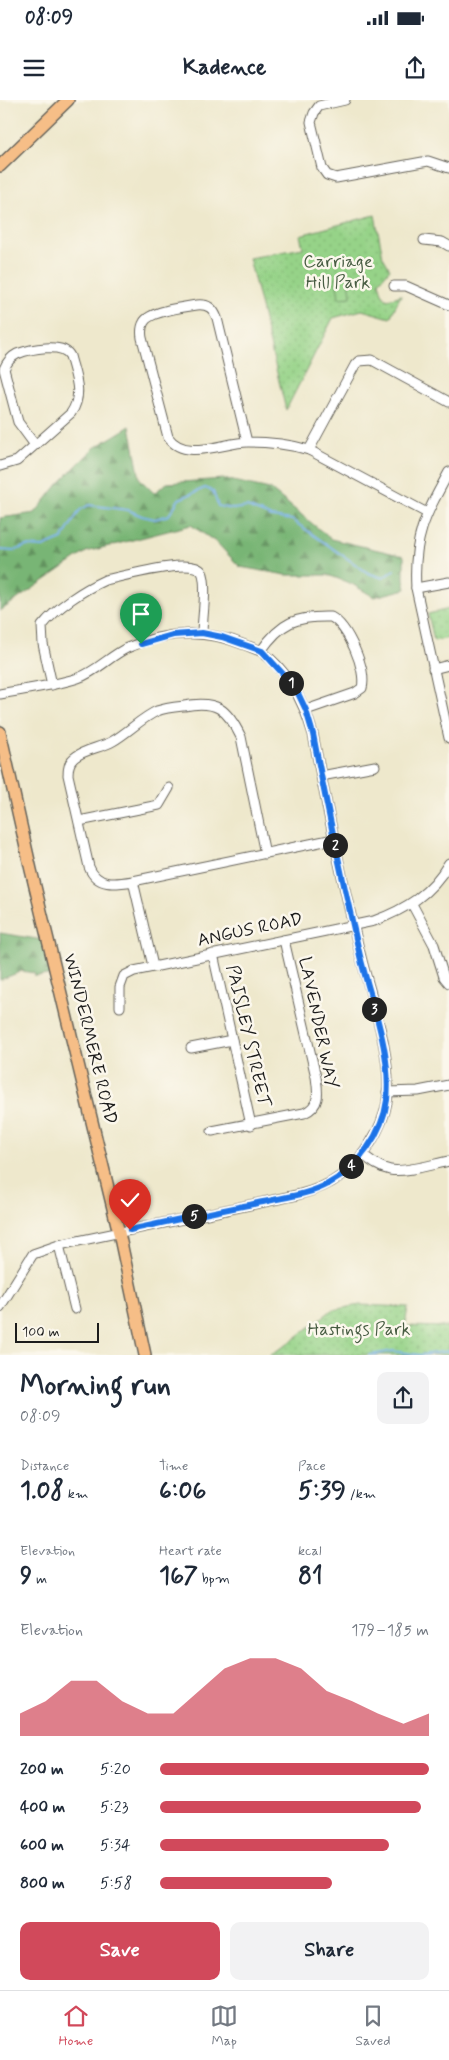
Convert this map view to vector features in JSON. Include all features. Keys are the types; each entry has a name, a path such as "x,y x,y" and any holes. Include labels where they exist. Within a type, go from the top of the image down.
{"main road":[{"path":"0,166 68,100"},
{"name":"WINDERMERE ROAD","path":"0,732 29,861 119,1233 145,1355"}],"street":[{"path":"345,100 319,106 314,112 311,122 322,168 328,175 336,178 428,161 449,168"},
{"path":"424,240 442,242 449,246"},
{"path":"394,286 406,286 440,303 449,305"},
{"path":"247,442 215,312 211,307 197,304 154,314 145,319 142,324 142,338 168,438 172,443 178,447 193,450 247,442 277,443 310,450 427,513"},
{"path":"0,466 17,461 35,445 71,413 77,404 79,394 70,356 68,351 60,347 18,354 8,361 4,369 18,422 35,445"},
{"path":"310,450 355,365 359,361 372,360 449,402"},
{"path":"449,472 427,513 416,551 416,588 449,738"},
{"path":"52,684 43,644 42,626 50,616 105,580 179,565 197,568 202,572 204,583 202,633"},
{"path":"416,588 449,582"},
{"path":"262,651 273,634 287,623 331,617 343,626 363,671 362,688 355,693 306,710"},
{"path":"0,694 80,678 126,648 173,635 202,633 222,637 262,651 295,687 306,710 353,925 387,1067 386,1102 378,1128 362,1154 343,1175 312,1191 59,1245 32,1254 0,1306"},
{"path":"433,669 449,666"},
{"path":"265,854 241,737 228,716 220,708 211,704 199,703 156,711 113,741 98,749 77,755 68,767 68,775 92,874 99,881 107,883 133,882 265,854 334,839"},
{"path":"321,776 375,766"},
{"path":"79,820 159,805 169,788"},
{"name":"ANGUS ROAD","path":"120,1008 120,987 124,976 134,971 374,921 412,904 431,886 449,863"},
{"path":"133,882 153,966"},
{"path":"412,904 434,944 444,977 449,983"},
{"name":"LAVENDER WAY","path":"251,1125 311,1110 319,1093 284,940"},
{"name":"PAISLEY STREET","path":"212,954 251,1125"},
{"path":"190,1048 232,1040"},
{"path":"387,1092 418,1091 449,1085"},
{"path":"212,1131 251,1125"},
{"path":"362,1154 381,1167 399,1171 449,1161"},
{"path":"59,1245 75,1309"}],"green space":[{"name":"Carriage Hill Park","path":"375,215 383,257 390,269 379,282 382,293 387,300 401,295 390,318 362,310 333,318 286,410 249,258 303,248 300,235"},
{"path":"349,276 351,297 339,298 336,277"},
{"path":"130,426 140,479 154,493 167,483 224,479 270,489 331,539 404,556 406,589 374,597 352,584 328,575 286,575 240,567 217,543 191,525 86,552 0,611 0,518 35,513 59,483 94,448"},
{"path":"449,609 449,638 434,641 428,614"},
{"path":"0,933 43,940 50,970 49,975 35,976 34,973 22,971 0,980"},
{"name":"Hastings Park","path":"360,1305 408,1307 405,1326 449,1327 449,1355 269,1355 285,1346 332,1310"}],"waterway":[{"path":"0,550 14,551 26,546 43,547 62,539 80,510 89,505 128,510 155,519 169,515 179,499 205,488 213,491 218,506 233,509 247,507 272,517 292,520 368,573 383,578 394,570"},
{"path":"370,1355 393,1351 420,1355 449,1351"}],"route":[{"path":"130,1230 297,1195 328,1184 343,1175 371,1141 383,1116 387,1087 387,1067 383,1044 355,933 313,734 306,710 295,687 262,651 222,637 202,633 173,635 141,644"}]}
